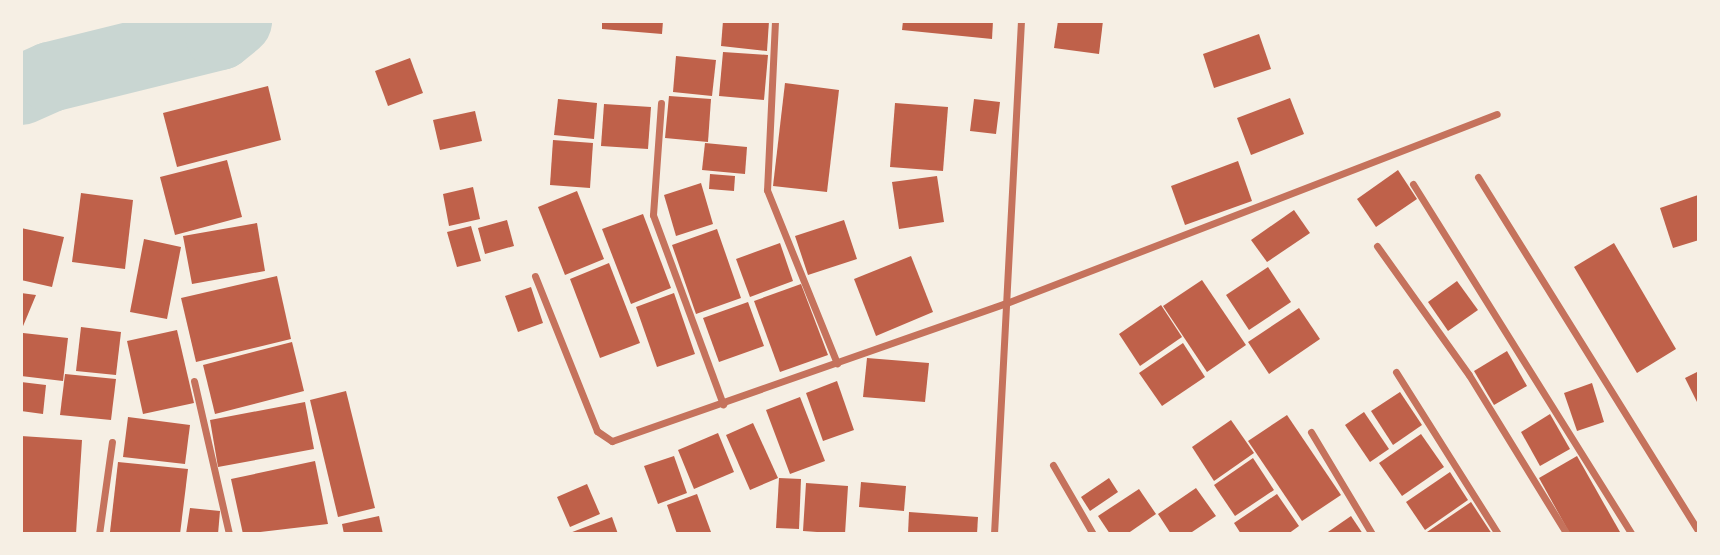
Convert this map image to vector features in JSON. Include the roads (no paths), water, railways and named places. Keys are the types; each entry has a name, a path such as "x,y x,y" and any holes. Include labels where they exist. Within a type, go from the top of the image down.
{"street":[{"path":"775,21 767,190 836,363"},
{"path":"994,534 1004,304 1021,21"},
{"path":"661,103 653,215 723,404"},
{"path":"535,276 597,431 612,441 1004,304 1497,114"},
{"path":"1478,177 1699,532"},
{"path":"1413,184 1632,534"},
{"path":"1377,246 1469,375 1567,534"},
{"path":"1396,372 1498,534"},
{"path":"194,381 229,534"},
{"path":"1311,432 1372,534"},
{"path":"99,534 112,442"},
{"path":"1053,465 1093,534"}],"waterway":[{"path":"21,90 50,77 220,35 237,21"}]}
